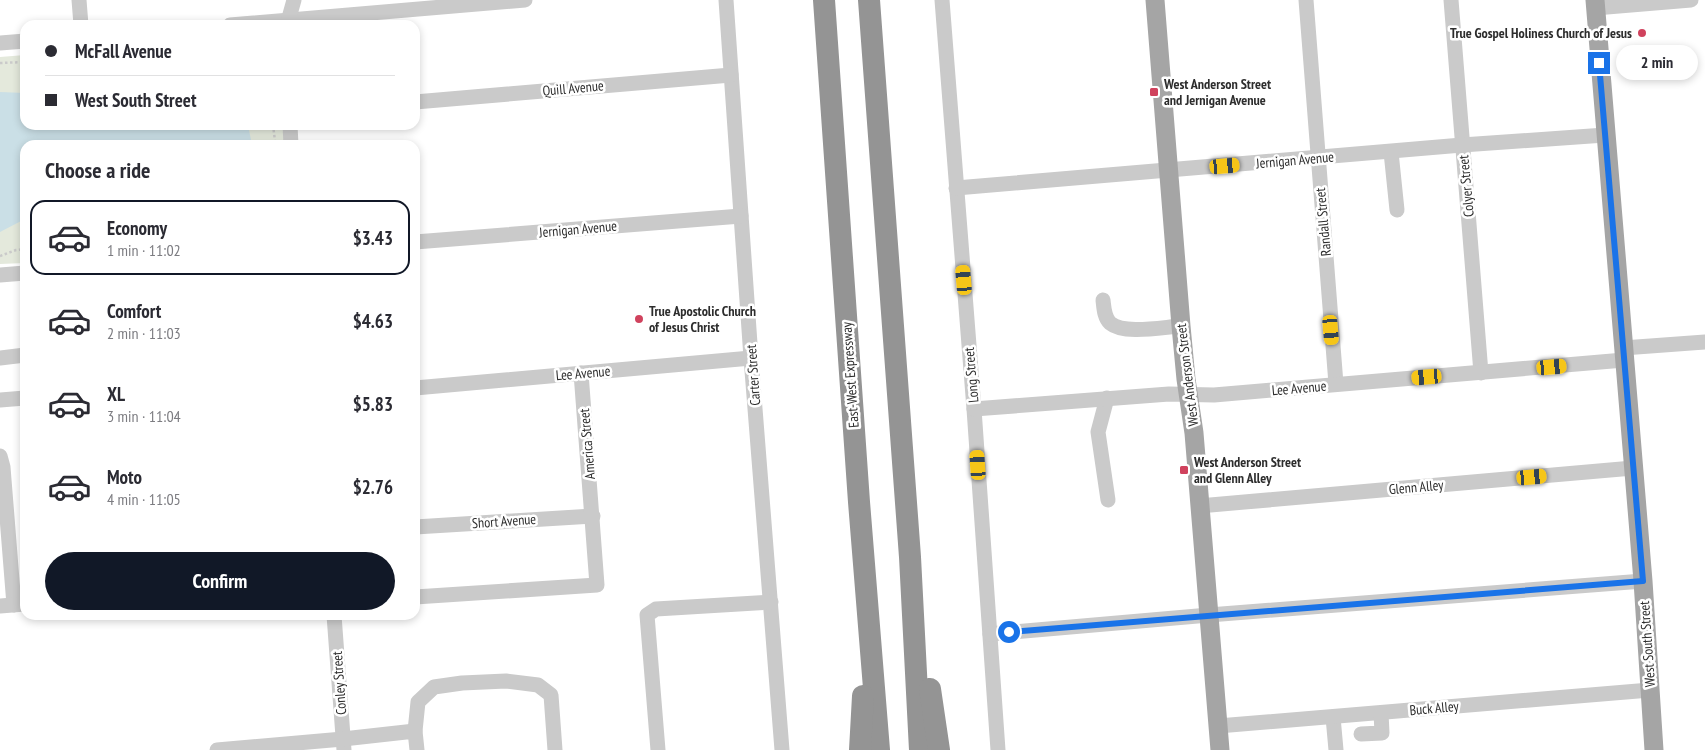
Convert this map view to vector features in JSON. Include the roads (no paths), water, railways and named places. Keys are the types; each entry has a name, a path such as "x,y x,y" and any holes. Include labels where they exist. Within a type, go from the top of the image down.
{"highway":[{"name":"East-West Expressway","path":"824,0 859,502 879,750"},
{"path":"869,0 910,557 920,750"},
{"path":"910,557 939,750"},
{"path":"860,750 869,610"}],"main road":[{"name":"West Anderson Street","path":"1156,0 1181,326 1194,433 1220,750"},
{"name":"West South Street","path":"1595,4 1643,581 1654,750"}],"street":[{"path":"79,0 81,20"},
{"path":"289,20 294,0"},
{"path":"355,20 377,19 525,0"},
{"name":"Carter Street","path":"726,0 751,358 782,750"},
{"name":"Long Street","path":"942,0 998,750"},
{"name":"Randall Street","path":"1306,0 1336,384"},
{"name":"Colyer Street","path":"1451,0 1482,373"},
{"path":"1595,4 1691,0"},
{"path":"0,43 20,41"},
{"name":"Quill Avenue","path":"420,102 731,75"},
{"name":"Jernigan Avenue","path":"956,188 1605,136"},
{"path":"1391,152 1397,210"},
{"name":"Jernigan Avenue","path":"420,242 742,216"},
{"path":"0,275 20,273"},
{"path":"1103,300 1107,318 1119,328 1132,330 1181,326"},
{"name":"Lee Avenue","path":"974,409 1169,394 1206,396 1482,373 1705,342"},
{"path":"0,358 20,355"},
{"name":"Lee Avenue","path":"420,388 751,358"},
{"name":"America Street","path":"420,597 597,585 582,373"},
{"path":"0,400 20,398"},
{"path":"1107,398 1098,432 1108,500"},
{"path":"0,456 3,467 13,605"},
{"name":"Glenn Alley","path":"1200,506 1633,468"},
{"name":"Short Avenue","path":"420,527 593,516"},
{"path":"990,634 1643,581"},
{"path":"658,750 647,615 656,609 771,602"},
{"name":"Conley Street","path":"334,620 344,745"},
{"path":"418,750 415,731 418,702 434,686 506,681 538,685 551,695 555,750"},
{"name":"Buck Alley","path":"1218,726 1650,690"},
{"path":"1361,734 1382,733 1380,713"},
{"path":"1333,717 1336,750"},
{"path":"217,750 344,745 415,731"}],"water":[{"path":"0,92 20,93 20,130 249,130 251,140 20,140 20,222 0,232"}],"place":[{"name":"True Gospel Holiness Church of Jesus","path":"1642,33"},
{"name":"West Anderson Street and Jernigan Avenue","path":"1154,92"},
{"name":"True Apostolic Church of Jesus Christ","path":"639,319"},
{"name":"West Anderson Street and Glenn Alley","path":"1184,470"}]}
